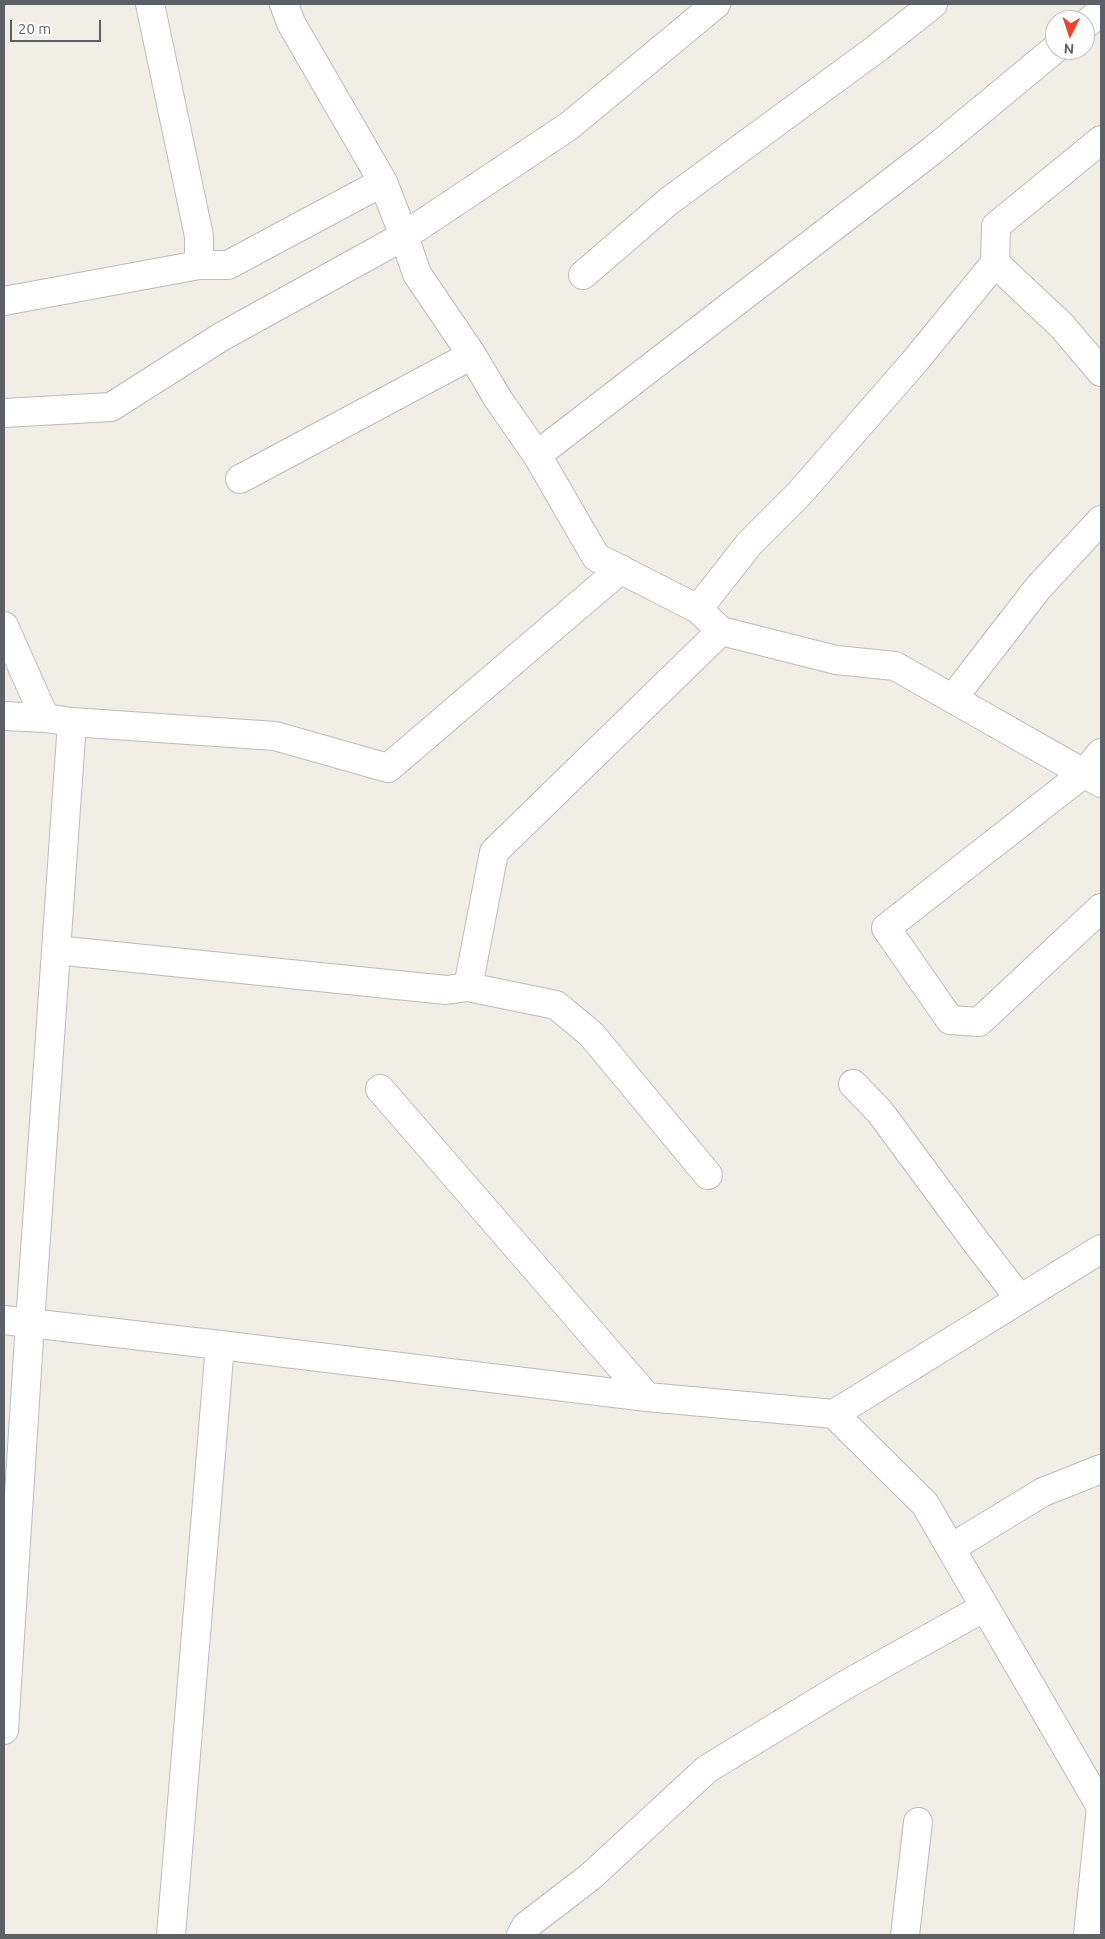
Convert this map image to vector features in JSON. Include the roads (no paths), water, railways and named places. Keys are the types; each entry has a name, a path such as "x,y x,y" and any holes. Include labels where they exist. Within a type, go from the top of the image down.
{"street":[{"path":"150,4 199,236 199,265"},
{"path":"284,4 291,23 383,182 417,274 472,355 498,399 537,455 596,557 698,609 721,631 836,660 895,666 1093,778"},
{"path":"4,413 111,407 221,337 404,236 569,126 716,4"},
{"path":"583,275 669,201 933,4"},
{"path":"537,455 933,150 1045,57"},
{"path":"698,609 749,544 799,494 902,376 995,263 996,226 1101,140"},
{"path":"4,301 199,265 228,265 383,182"},
{"path":"995,263 1062,326 1101,372"},
{"path":"240,478 472,355"},
{"path":"952,698 1038,588 1101,520"},
{"path":"4,716 275,736 388,768 621,569"},
{"path":"4,626 45,718"},
{"path":"468,987 494,852 721,631"},
{"path":"4,1730 17,1322 56,950 72,722"},
{"path":"1101,753 1093,778 886,928 950,1020 979,1022 1101,908"},
{"path":"56,950 446,990 468,987 556,1005 591,1034 708,1176"},
{"path":"853,1084 880,1112 1020,1298"},
{"path":"380,1089 647,1397"},
{"path":"17,1322 647,1397 834,1414 1101,1249"},
{"path":"171,1935 220,1345"},
{"path":"834,1414 925,1504 1101,1806 1088,1935"},
{"path":"951,1548 1043,1492 1101,1469"},
{"path":"521,1935 526,1926 590,1877 708,1769 847,1684 985,1607"},
{"path":"905,1935 918,1822"}]}
